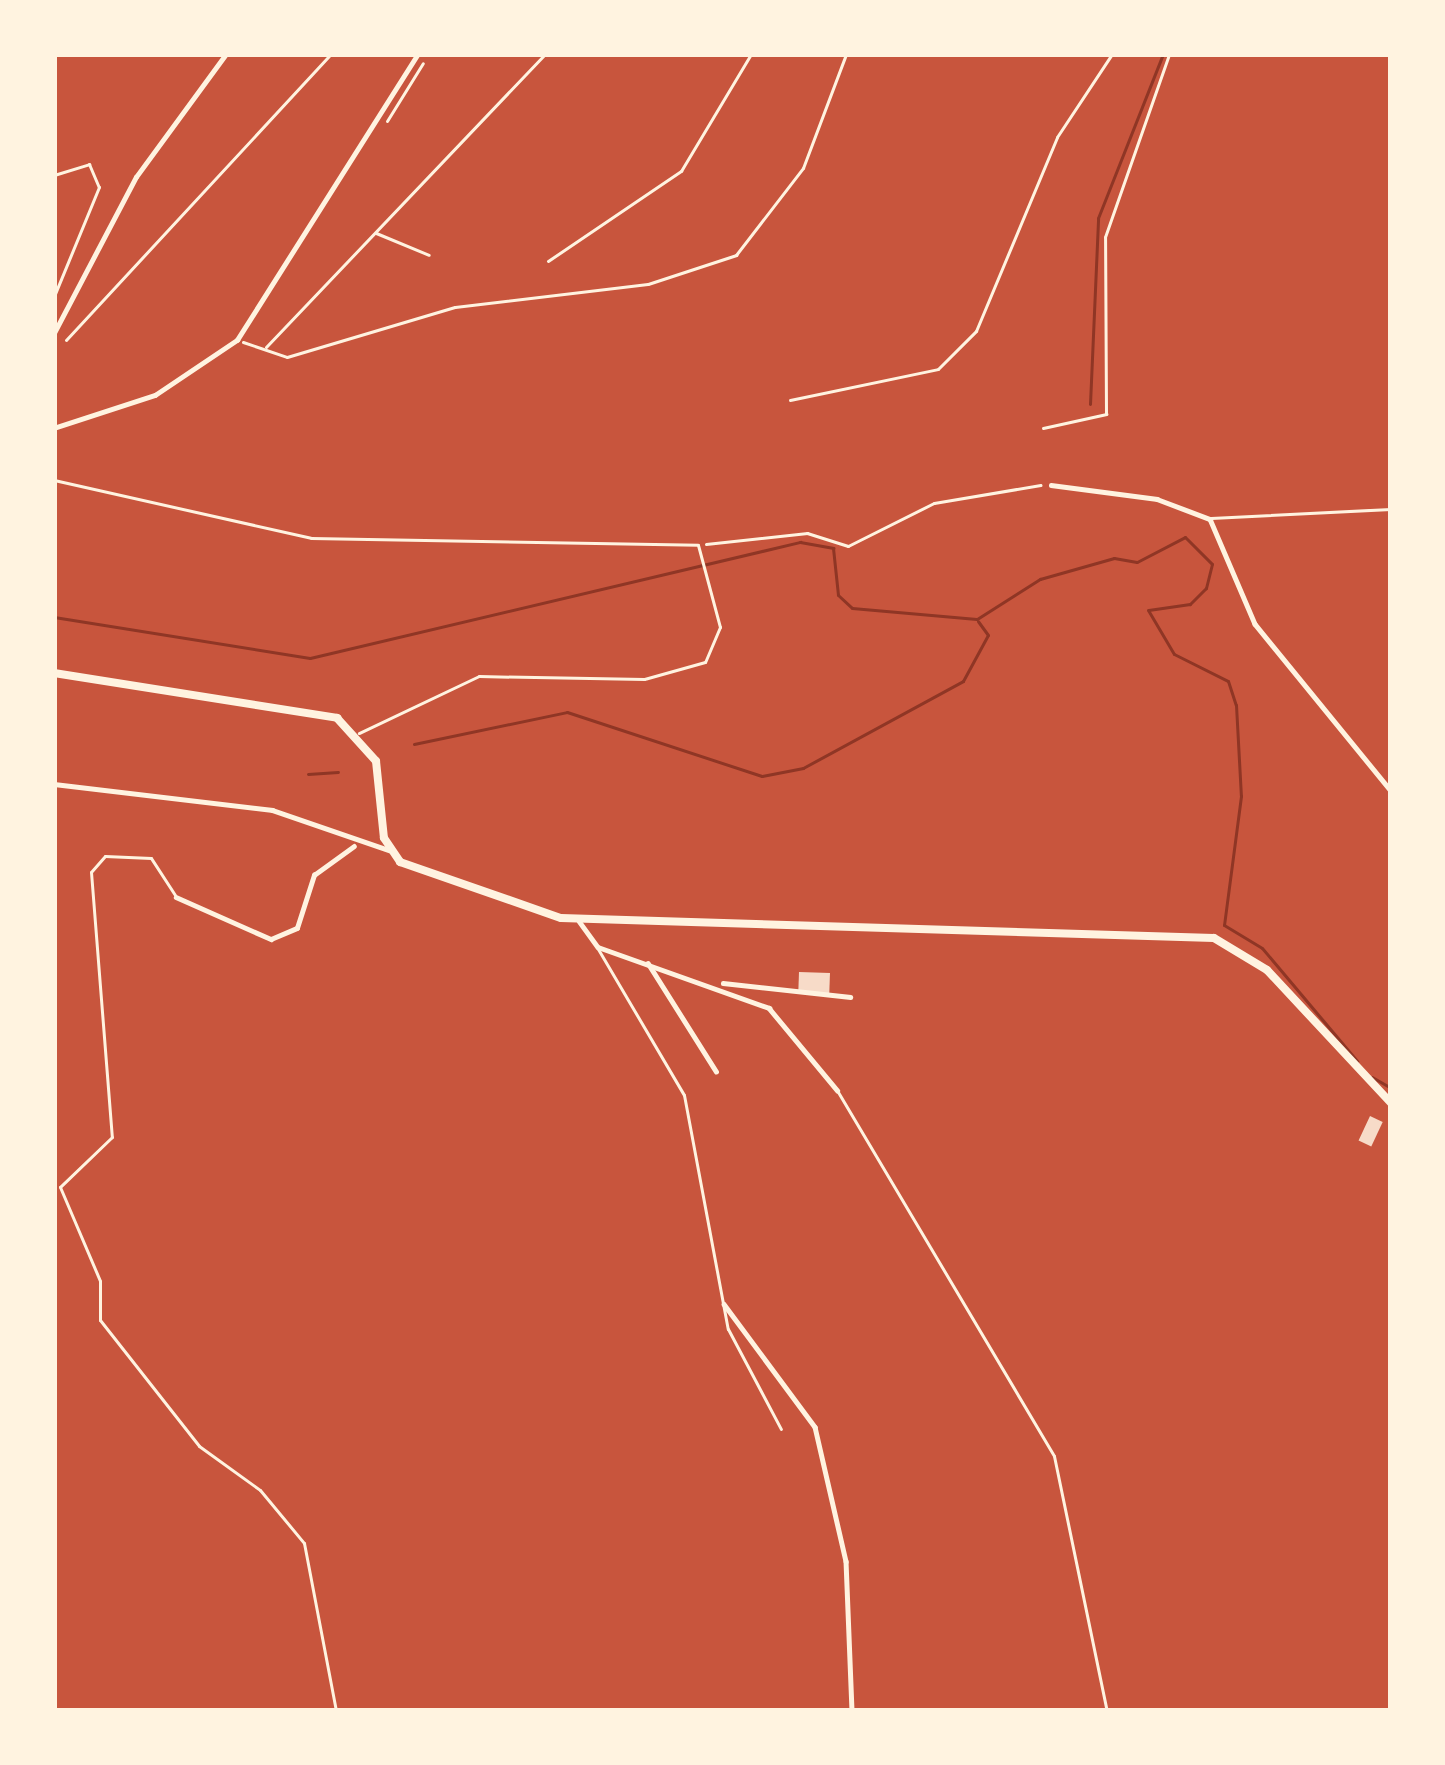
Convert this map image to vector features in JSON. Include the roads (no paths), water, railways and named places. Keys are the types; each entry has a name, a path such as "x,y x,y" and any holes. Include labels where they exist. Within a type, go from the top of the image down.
{"main road":[{"path":"54,673 285,703 359,733 380,773 389,850 425,875 579,920 1214,938 1267,970 1391,1103"}],"street":[{"path":"54,332 136,177 226,54"},
{"path":"54,428 154,395 237,340 418,54"},
{"path":"1052,485 1157,499 1210,519 1255,624 1391,791"},
{"path":"54,784 272,810 354,846 389,850"},
{"path":"176,897 271,939 297,928 314,875 354,846"},
{"path":"579,920 598,947 648,963 718,982 850,998"},
{"path":"648,963 716,1070"},
{"path":"718,982 797,1031 837,1090"},
{"path":"724,1304 815,1427 846,1561 852,1711"}],"lane":[{"path":"54,175 83,163 99,187 54,296"},
{"path":"54,480 311,538 699,547 719,643 692,669 644,679 479,676 359,733"},
{"path":"1210,519 1391,509"},
{"path":"176,897 151,858 105,856 91,872 114,1113 107,1145 62,1177 62,1197 100,1281 100,1320 199,1446 260,1490 304,1543 337,1711"},
{"path":"598,947 684,1095 724,1304 744,1368 781,1429"},
{"path":"837,1090 1054,1456 1107,1711"},
{"path":"54,1197 62,1197"}],"waterway":[{"path":"1090,404 1098,218 1163,54"},
{"path":"54,617 310,658 800,542 833,548 838,595 852,608 977,619 1040,579 1114,558 1137,562 1185,537 1212,564 1206,588 1190,604 1148,610 1174,654 1228,681 1236,705 1241,796 1224,925 1262,948 1357,1061"},
{"path":"414,744 567,712 762,776 803,768 963,681 988,635 978,621"},
{"path":"308,774 338,772"},
{"path":"1372,1077 1391,1088"}]}
